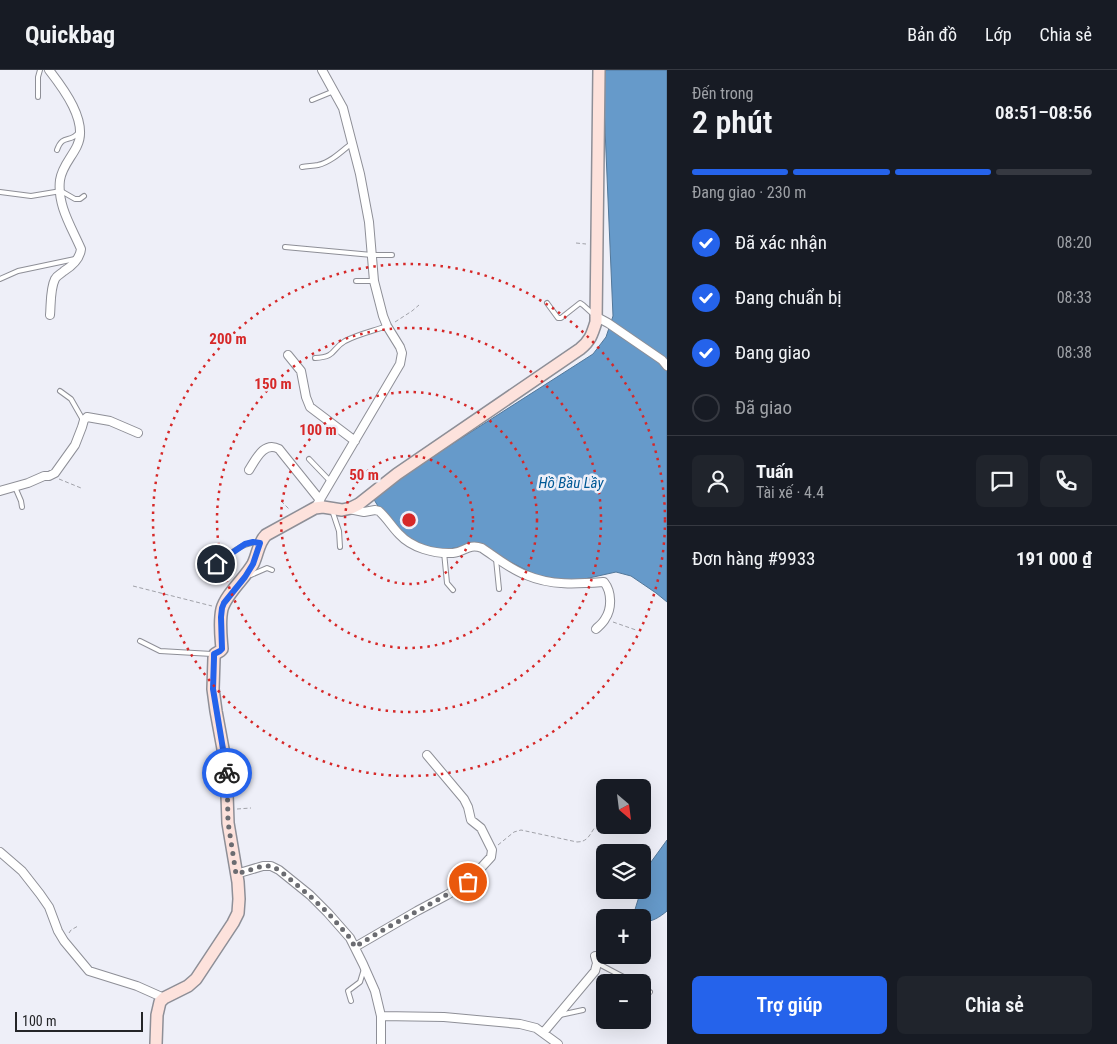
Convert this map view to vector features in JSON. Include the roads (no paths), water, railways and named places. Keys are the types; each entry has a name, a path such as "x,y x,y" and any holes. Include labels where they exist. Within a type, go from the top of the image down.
{"street":[{"path":"49,70 67,95 78,119 80,130 77,147 62,172 60,181 62,205 81,249 80,254 72,264 55,279 50,315"},
{"path":"156,1044 157,1015 160,1002 188,986 196,978 238,913 239,899 228,822 226,765 216,711 212,672 214,654 222,649 222,608 245,577 256,557 261,540 266,535 298,518 318,504 400,364 402,353 383,316 374,281 369,222 362,183 343,108 322,70"},
{"path":"249,470 262,451 269,447 276,447 318,504 322,507 347,509 359,504 397,474 580,350 587,343 593,333 596,322 599,70"},
{"path":"595,316 662,360 667,366"},
{"path":"288,355 301,371 310,407 355,441"},
{"path":"0,491 44,476 52,476 75,445 84,420 89,416 110,421 138,433"},
{"path":"347,509 364,512 379,511 400,535 410,544 420,548 453,553 468,547 477,546 527,576 539,580 576,585 604,582 608,589 610,604 605,620 596,629"},
{"path":"355,947 374,934 468,882 491,857 492,850 481,828 471,820 464,799 427,756"},
{"path":"0,852 22,871 49,906 58,931 64,941 89,971 137,986 164,998"},
{"path":"236,874 263,866 271,866 279,870 328,913 350,938 375,991 381,1016 380,1044"},
{"path":"543,1033 595,971 596,959"},
{"path":"381,1016 444,1017 520,1024 533,1027 558,1044"}],"lane":[{"path":"38,97 40,70"},
{"path":"312,100 334,91"},
{"path":"58,150 62,141 74,138 80,130"},
{"path":"302,167 323,163 352,143"},
{"path":"0,192 31,196 61,191 75,199 80,199 84,196"},
{"path":"285,247 392,255"},
{"path":"0,279 18,271 77,258"},
{"path":"356,281 374,281"},
{"path":"547,303 558,318 561,318 580,303 595,316"},
{"path":"315,358 328,356 347,340 387,326"},
{"path":"60,391 71,399 84,420"},
{"path":"309,459 331,482"},
{"path":"14,487 22,507"},
{"path":"331,508 337,524 340,547"},
{"path":"216,564 245,544 260,543"},
{"path":"444,552 447,583 453,590"},
{"path":"496,558 499,590"},
{"path":"245,577 267,568 272,570"},
{"path":"140,642 160,651 214,654"},
{"path":"604,964 620,974"},
{"path":"350,1001 348,990 360,982 365,967"},
{"path":"557,1016 582,1010"}],"water":[{"name":"Hồ Bầu Lầy","path":"605,70 667,70 667,602 631,576 616,572 580,580 562,580 536,575 475,544 444,550 428,549 410,542 381,511 373,498 388,485 593,354 606,337 613,316 603,82"},
{"path":"667,840 667,911 651,921 651,909 635,909 638,899 651,899 651,862"}]}
